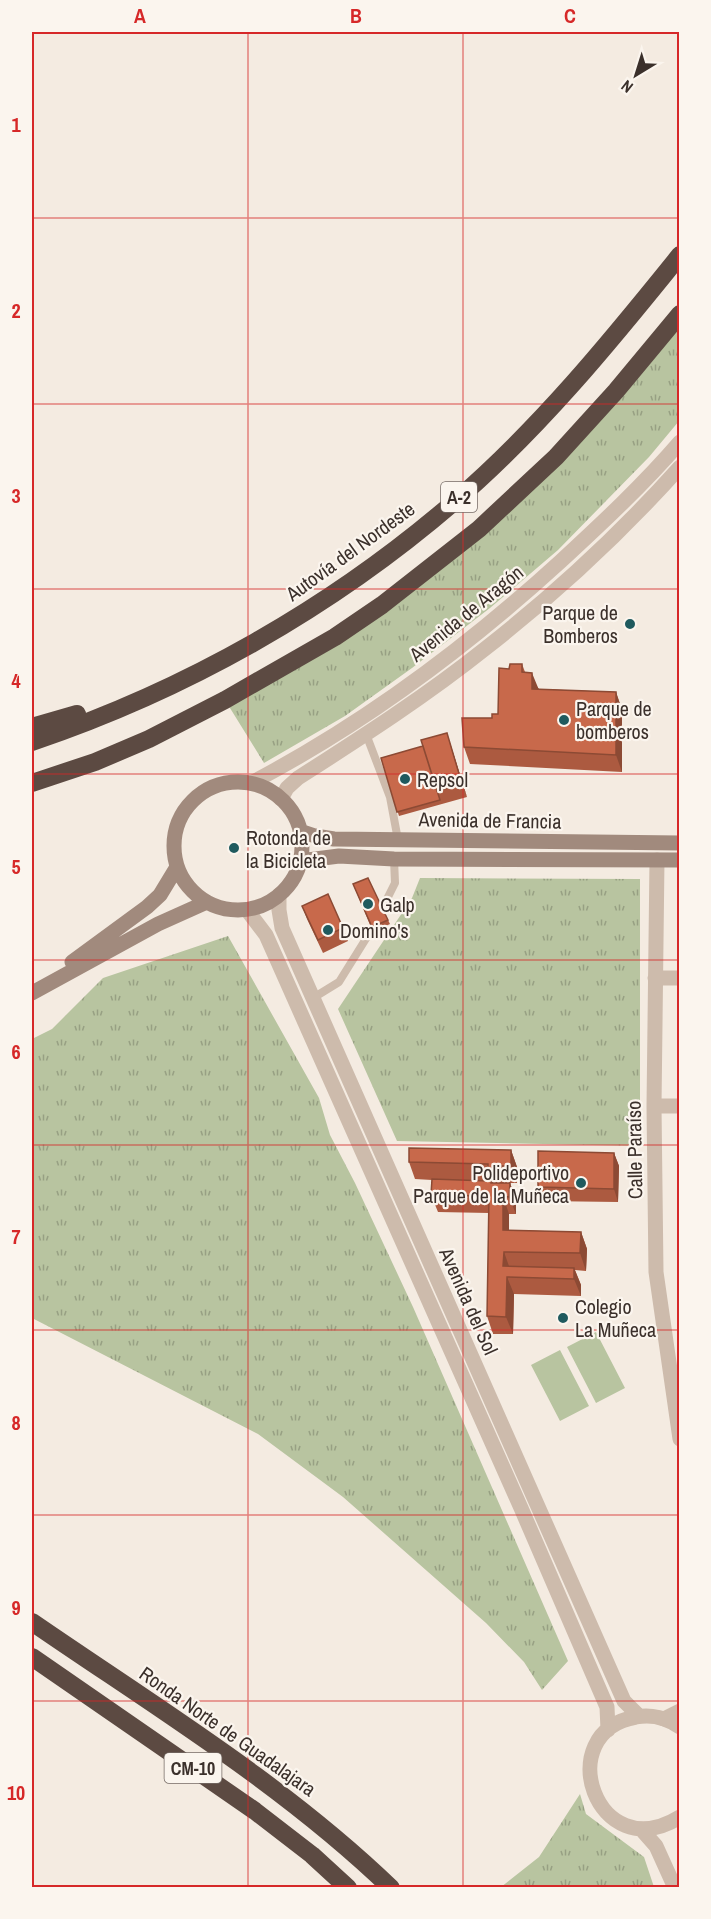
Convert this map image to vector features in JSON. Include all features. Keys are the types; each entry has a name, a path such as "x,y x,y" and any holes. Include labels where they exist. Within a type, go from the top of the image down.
{"highway":[{"name":"Autovía del Nordeste","path":"32,742 145,697 242,649 295,618 361,574 454,502 499,460 557,401 680,255"},
{"name":"A-2","path":"32,783 95,762 149,739 225,700 325,643 382,605 480,529 556,457 680,314"},
{"path":"32,727 145,697"},
{"name":"Ronda Norte de Guadalajara","path":"32,1622 283,1796 328,1831 391,1887"},
{"name":"CM-10","path":"32,1658 255,1811 312,1855 348,1887"}],"main road":[{"path":"228,783 251,783 267,789 281,799 293,813 300,831 302,846 296,874 279,895 264,905 247,910 219,908 207,902 188,885 177,867 174,844 178,823 190,803 207,790 228,783"},
{"name":"Avenida de Francia","path":"300,831 334,839 680,843"},
{"name":"Avenida de Francia","path":"300,861 339,856 394,859 680,860"},
{"path":"32,992 147,907 160,895 177,867"},
{"path":"32,992 158,924 207,902"}],"street":[{"name":"Avenida de Aragón","path":"251,783 347,727 419,678 474,636 531,589 606,520 680,442"},
{"name":"Avenida de Aragón","path":"281,799 287,788 298,778 428,692 542,602 619,531 680,467"},
{"name":"Calle Paraíso","path":"657,860 654,1106 656,1272 680,1439"},
{"name":"Avenida del Sol","path":"279,895 282,928 624,1701 639,1716"},
{"name":"Avenida del Sol","path":"247,910 266,935 508,1476 607,1707 608,1730"},
{"path":"655,978 680,978"},
{"path":"654,1106 680,1106"},
{"path":"664,1719 680,1711"},
{"path":"680,1727 664,1719 639,1716 628,1718 608,1730 599,1740 592,1753 589,1768 590,1782 595,1796 603,1809 614,1819 627,1825 655,1828 669,1824 680,1817"},
{"path":"641,1828 656,1846 675,1887"}],"lane":[{"path":"366,734 390,797 398,840"},
{"path":"382,909 395,883 394,859"},
{"path":"313,998 339,982 372,929"}],"green space":[{"path":"679,314 679,421 649,457 558,550 490,608 345,716 264,763 225,700 335,637 479,529"},
{"path":"420,878 640,879 640,1146 397,1141 338,1009 412,898"},
{"path":"228,936 319,1098 330,1135 413,1307 568,1661 542,1690 524,1662 486,1623 343,1497 258,1434 32,1318 32,1039 52,1029 103,978"},
{"path":"596,1332 625,1388 596,1403 567,1347"},
{"path":"560,1350 589,1406 560,1421 531,1365"},
{"path":"580,1794 586,1814 644,1857 654,1887 501,1887 539,1857"}],"building":[{"name":"Parque de bomberos","path":"510,664 522,664 522,672 532,673 532,689 616,692 616,755 464,747 462,718 492,718 492,714 498,714 499,668 509,669"},
{"path":"447,733 462,784 437,791 421,740"},
{"path":"423,746 440,800 397,812 381,758"},
{"path":"368,878 388,920 372,927 353,884"},
{"path":"328,894 343,928 318,940 302,906"},
{"path":"409,1148 511,1150 511,1166 492,1166 491,1183 510,1183 509,1197 503,1196 503,1230 581,1232 580,1253 504,1252 503,1266 574,1268 574,1279 507,1277 506,1317 487,1316 489,1196 431,1195 432,1179 488,1181 488,1164 409,1162"},
{"path":"538,1151 614,1153 614,1189 538,1187"}],"place":[{"name":"Parque de Bomberos","path":"630,624"},
{"name":"Parque de bomberos","path":"564,720"},
{"name":"Repsol","path":"405,779"},
{"name":"Rotonda de la Bicicleta","path":"234,848"},
{"name":"Galp","path":"368,904"},
{"name":"Domino's","path":"328,930"},
{"name":"Polideportivo Parque de la Muñeca","path":"581,1183"},
{"name":"Colegio La Muñeca","path":"563,1318"}]}
